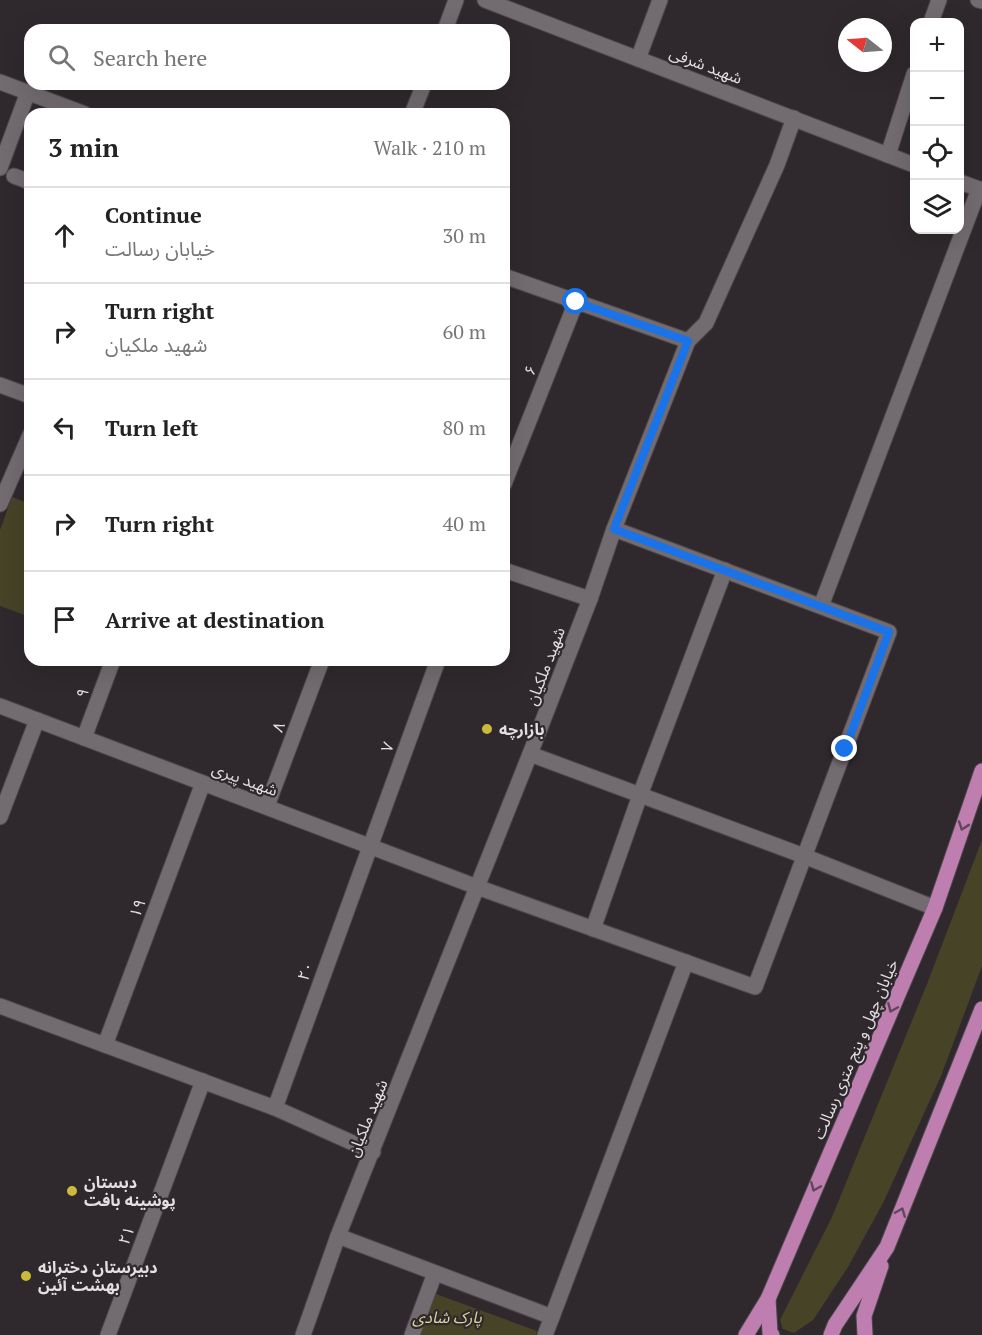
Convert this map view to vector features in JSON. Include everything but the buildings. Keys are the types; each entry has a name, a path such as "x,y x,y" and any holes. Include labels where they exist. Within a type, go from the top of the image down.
{"main road":[{"name":"خیابان چهل و پنج متری رسالت","path":"746,1335 768,1299 935,908 982,771"},
{"path":"865,1335 864,1316 887,1247 982,1009"},
{"path":"830,1332 887,1247"},
{"path":"768,1299 772,1335"}],"street":[{"path":"447,24 456,0"},
{"name":"شهید شرفی","path":"485,0 910,163"},
{"path":"638,59 660,0"},
{"path":"932,18 939,0"},
{"path":"0,82 69,108"},
{"path":"888,155 910,89"},
{"path":"414,108 422,90"},
{"path":"0,168 28,92"},
{"path":"510,278 688,341 706,323 763,196 794,118"},
{"path":"14,176 24,180"},
{"path":"821,606 981,190 964,184"},
{"name":"۶","path":"510,469 576,302"},
{"name":"شهید ملکیان","path":"303,1335 338,1236 530,754 590,600 614,529 688,341"},
{"path":"0,385 24,394"},
{"path":"0,504 24,449"},
{"path":"614,529 889,632 804,856"},
{"path":"593,929 640,795 725,570"},
{"path":"510,572 590,600"},
{"name":"۹","path":"84,738 111,666"},
{"name":"۸","path":"267,806 320,666"},
{"name":"۷","path":"369,846 436,666"},
{"name":"شهید پیری","path":"0,706 477,887 754,987 804,856"},
{"path":"0,816 37,720"},
{"path":"530,754 804,856 935,908"},
{"name":"۱۹","path":"105,1045 203,783"},
{"name":"۲۰","path":"275,1108 369,846"},
{"path":"545,1335 686,962"},
{"path":"0,1006 275,1108 373,1152"},
{"name":"۲۱","path":"108,1335 203,1081"},
{"path":"338,1236 552,1317"},
{"path":"412,1335 435,1273"}],"green space":[{"path":"12,497 24,502 24,615 0,606 0,530"},
{"path":"982,840 982,966 941,1076 884,1201 848,1267 813,1320 794,1333 783,1329 780,1320 832,1217 927,984"},
{"name":"پارک شادی","path":"436,1294 537,1331 536,1335 420,1335"}],"place":[{"name":"بازارچه","path":"487,729"},
{"name":"دبستان پوشینه بافت","path":"72,1191"},
{"name":"دبیرستان دخترانه بهشت آئین","path":"26,1276"}],"route":[{"path":"576,302 688,341 614,529 889,632 845,749"}]}
